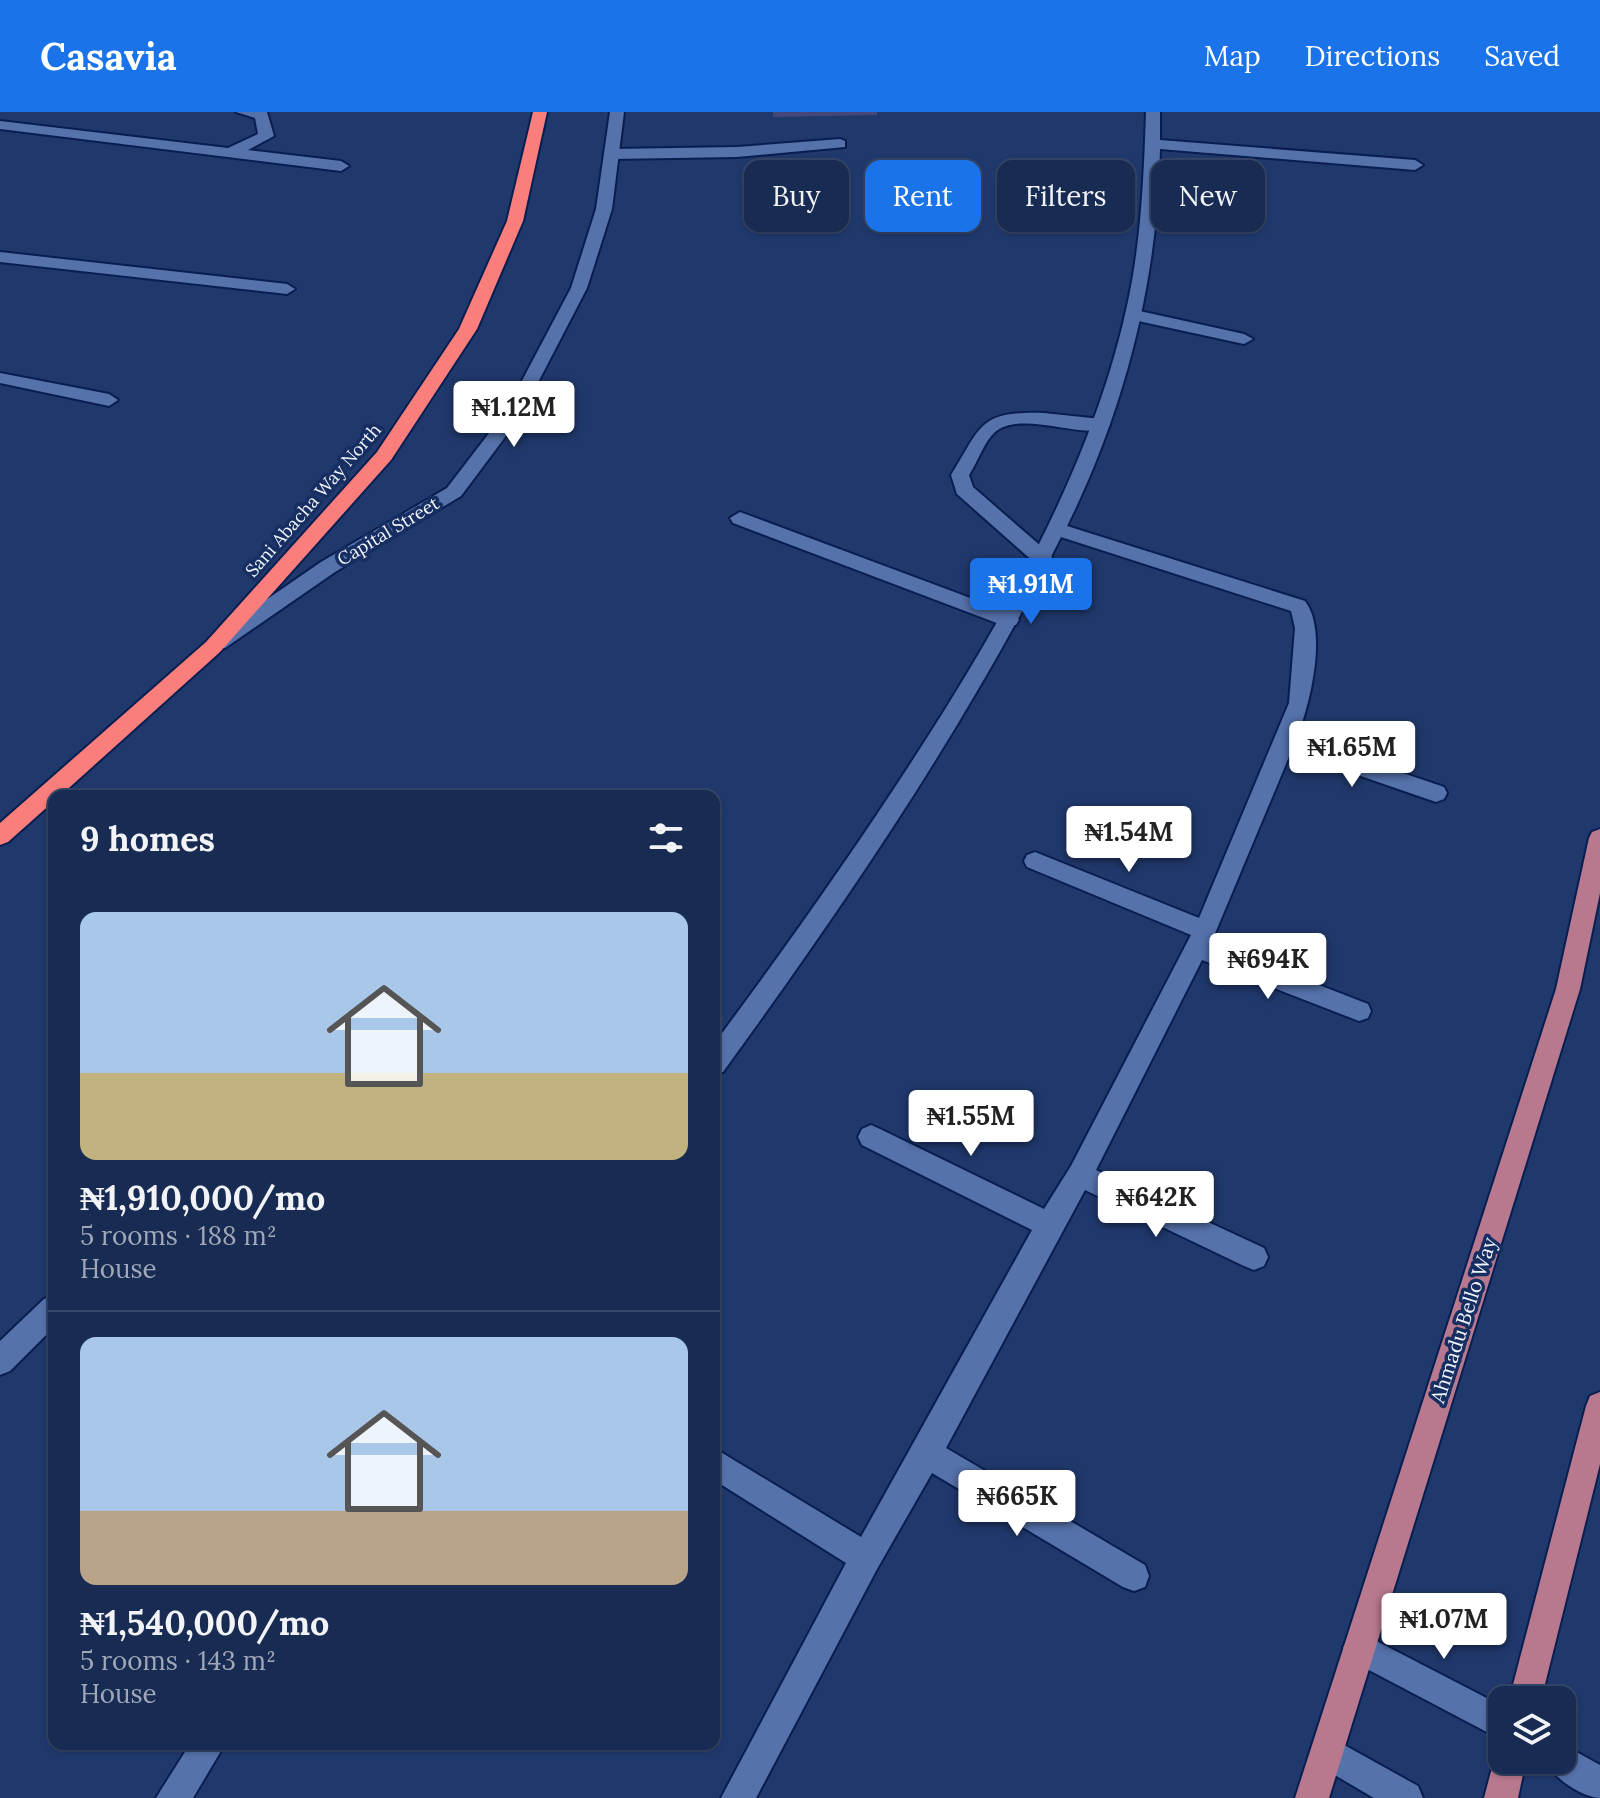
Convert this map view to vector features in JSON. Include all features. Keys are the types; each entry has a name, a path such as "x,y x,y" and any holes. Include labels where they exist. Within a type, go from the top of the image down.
{"highway":[{"name":"Sani Abacha Way North","path":"52,790 213,647 384,456 468,329 515,221 540,112"},
{"name":"Sani Abacha Way North","path":"0,836 48,793"}],"main road":[{"name":"Ahmadu Bello Way","path":"1312,1798 1568,989 1600,838"},
{"path":"1529,1686 1600,1406"},
{"path":"1501,1798 1507,1774"}],"street":[{"path":"231,153 266,136 262,115 243,112"},
{"name":"Capital Street","path":"213,647 328,567 454,492 514,413 579,288 604,209 617,112"},
{"path":"720,1056 852,874 1009,620 1059,530 1101,425 1135,315 1149,234 1153,112"},
{"path":"0,125 341,166"},
{"path":"612,154 737,152 840,144"},
{"path":"1154,144 1415,165"},
{"path":"0,257 287,289"},
{"path":"1135,315 1244,339"},
{"path":"0,378 109,400"},
{"path":"1043,559 964,490 960,475 990,427 1028,418 1101,425"},
{"path":"740,518 1009,620"},
{"path":"738,1798 866,1558 927,1453 1049,1225 1080,1175 1200,939 1300,703 1305,628 1304,614 1298,606 1059,530"},
{"path":"1283,741 1436,793"},
{"path":"1035,861 1359,1011"},
{"path":"871,1137 1049,1225"},
{"path":"1080,1175 1254,1257"},
{"path":"0,1361 48,1314"},
{"path":"927,1453 1134,1576"},
{"path":"720,1467 866,1558"},
{"path":"1359,1648 1488,1717"},
{"path":"173,1798 205,1750"},
{"path":"1328,1752 1406,1798"},
{"path":"1576,1769 1600,1784"}]}
